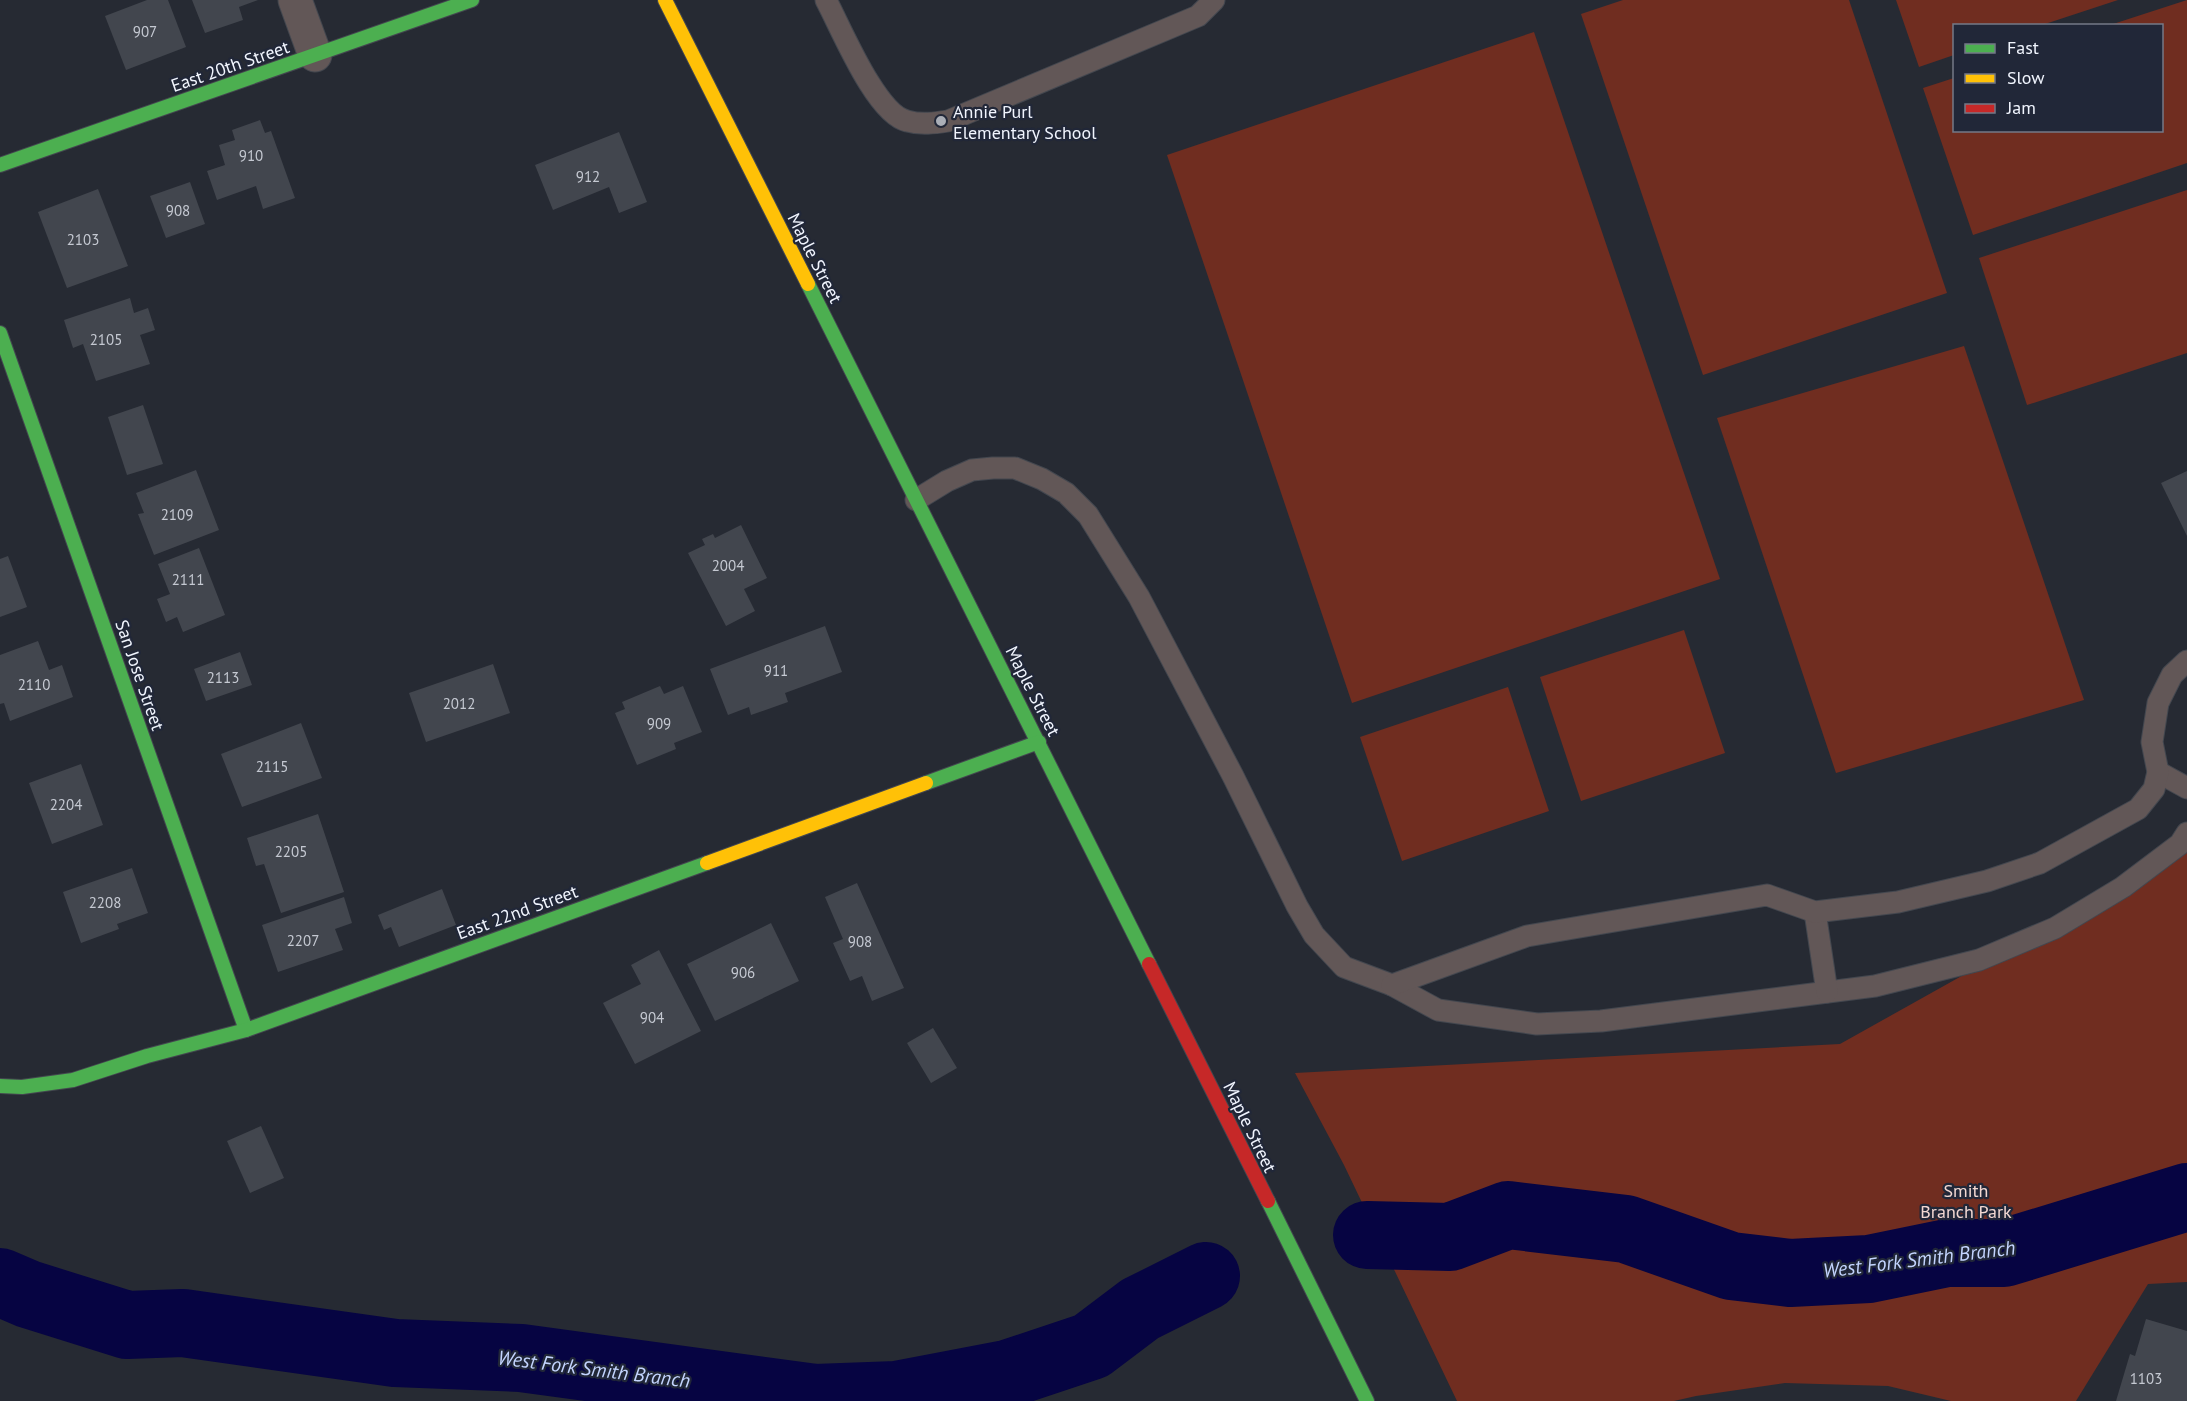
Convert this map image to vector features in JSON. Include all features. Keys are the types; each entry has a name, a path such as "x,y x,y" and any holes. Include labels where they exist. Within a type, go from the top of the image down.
{"street":[{"path":"295,0 315,55"},
{"name":"East 20th Street","path":"0,165 472,0"},
{"name":"Maple Street","path":"664,0 1039,742 1367,1401"},
{"name":"San Jose Street","path":"0,333 246,1030"},
{"name":"East 22nd Street","path":"0,1086 22,1087 73,1080 147,1056 246,1030 1039,742"}],"lane":[{"path":"826,0 870,86 884,105 905,121 928,124 948,121 1198,16 1214,0"},
{"path":"916,500 947,481 972,470 1016,468 1042,478 1066,493 1088,515 1139,597 1314,935 1344,967 1392,985 1438,1010 1537,1024 1601,1021 1875,986 1978,960 2055,928 2123,887 2180,844 2187,833"},
{"path":"1392,985 1527,936 1767,895 1815,912 1898,902 1987,881 2040,863 2138,809 2154,789 2158,771 2152,742 2158,703 2172,675 2187,661"},
{"path":"2158,771 2187,789"},
{"path":"1815,912 1827,992"}],"green space":[{"path":"1623,0 1849,0 1947,293 1703,375 1581,14"},
{"path":"1896,0 2118,0 2045,24 1953,24 1953,55 1919,67"},
{"path":"2187,0 2187,163 1973,235 1923,88 1953,78 1953,132 2163,132 2163,24 2113,24"},
{"path":"1534,32 1720,579 1352,703 1167,155"},
{"path":"2187,190 2187,353 2027,405 1979,258"},
{"path":"1964,346 2084,700 1836,773 1717,418"},
{"path":"1684,630 1725,753 1581,801 1540,677"},
{"path":"1508,687 1549,811 1402,861 1360,737"},
{"name":"Smith Branch Park","path":"2187,850 2187,1282 2148,1284 2076,1401 1951,1401 1888,1386 1785,1383 1674,1401 1457,1401 1344,1165 1295,1073 1840,1044"}],"building":[{"path":"147,0 168,0 186,47 126,70 105,16"},
{"path":"192,0 258,0 239,7 243,20 205,33"},
{"path":"260,120 265,133 271,131 295,198 263,209 256,186 217,200 207,171 225,165 219,145 235,140 232,130"},
{"path":"619,132 647,202 619,213 609,187 553,210 535,165"},
{"path":"190,182 205,224 166,238 150,196"},
{"path":"98,189 128,266 67,288 38,212"},
{"path":"130,298 134,313 148,308 155,330 140,335 150,364 96,381 83,344 73,348 64,320"},
{"path":"143,405 163,464 127,475 108,417"},
{"path":"196,470 219,530 154,555 138,514 144,513 136,493"},
{"path":"2187,471 2187,536 2161,483"},
{"path":"741,525 767,578 744,589 755,611 726,626 688,553 705,545 702,539 713,534 715,538"},
{"path":"199,548 225,615 183,632 177,617 166,622 157,599 170,594 158,564"},
{"path":"8,556 27,607 0,617 0,559"},
{"path":"825,626 842,672 785,693 788,702 751,715 749,707 728,715 710,669"},
{"path":"38,641 49,670 62,665 73,697 10,721 4,703 0,704 0,655"},
{"path":"240,652 252,685 206,701 194,669"},
{"path":"493,664 510,713 426,742 409,693"},
{"path":"660,686 664,694 683,686 702,732 674,743 676,749 637,765 615,713 625,709 622,702"},
{"path":"301,723 322,778 242,807 221,754"},
{"path":"81,764 103,825 52,844 29,783"},
{"path":"318,814 344,892 281,913 264,864 256,866 247,838"},
{"path":"132,868 148,913 117,924 119,929 81,943 63,892"},
{"path":"857,883 904,988 872,1001 862,976 850,981 833,943 843,939 825,897"},
{"path":"442,889 456,925 399,947 391,927 384,930 378,915"},
{"path":"344,897 352,923 335,929 343,950 278,972 262,925"},
{"path":"771,923 799,981 715,1021 687,964"},
{"path":"659,950 701,1031 635,1064 603,1003 641,984 631,965"},
{"path":"933,1028 957,1068 931,1083 907,1043"},
{"path":"261,1126 284,1178 250,1193 227,1141"},
{"path":"2146,1319 2187,1331 2187,1401 2116,1401 2130,1354 2135,1356"}],"waterway":[{"name":"West Fork Smith Branch","path":"1367,1235 1450,1237 1508,1215 1626,1229 1731,1266 1790,1273 1869,1269 1947,1253 2004,1253 2187,1197"},
{"name":"West Fork Smith Branch","path":"0,1282 28,1294 127,1325 183,1323 395,1353 521,1358 815,1398 897,1395 1007,1374 1091,1346 1140,1309 1206,1276"}],"traffic: fast":[{"path":"0,165 472,0"},
{"path":"808,284 1149,964"},
{"path":"0,333 246,1030"},
{"path":"926,783 1039,742"},
{"path":"0,1086 22,1087 73,1080 147,1056 246,1030 707,863"},
{"path":"1268,1201 1367,1401"}],"traffic: slow":[{"path":"665,0 808,284"},
{"path":"707,863 926,783"}],"traffic: jam":[{"path":"1149,964 1268,1201"}],"place":[{"name":"Annie Purl Elementary School","path":"941,121"}]}
